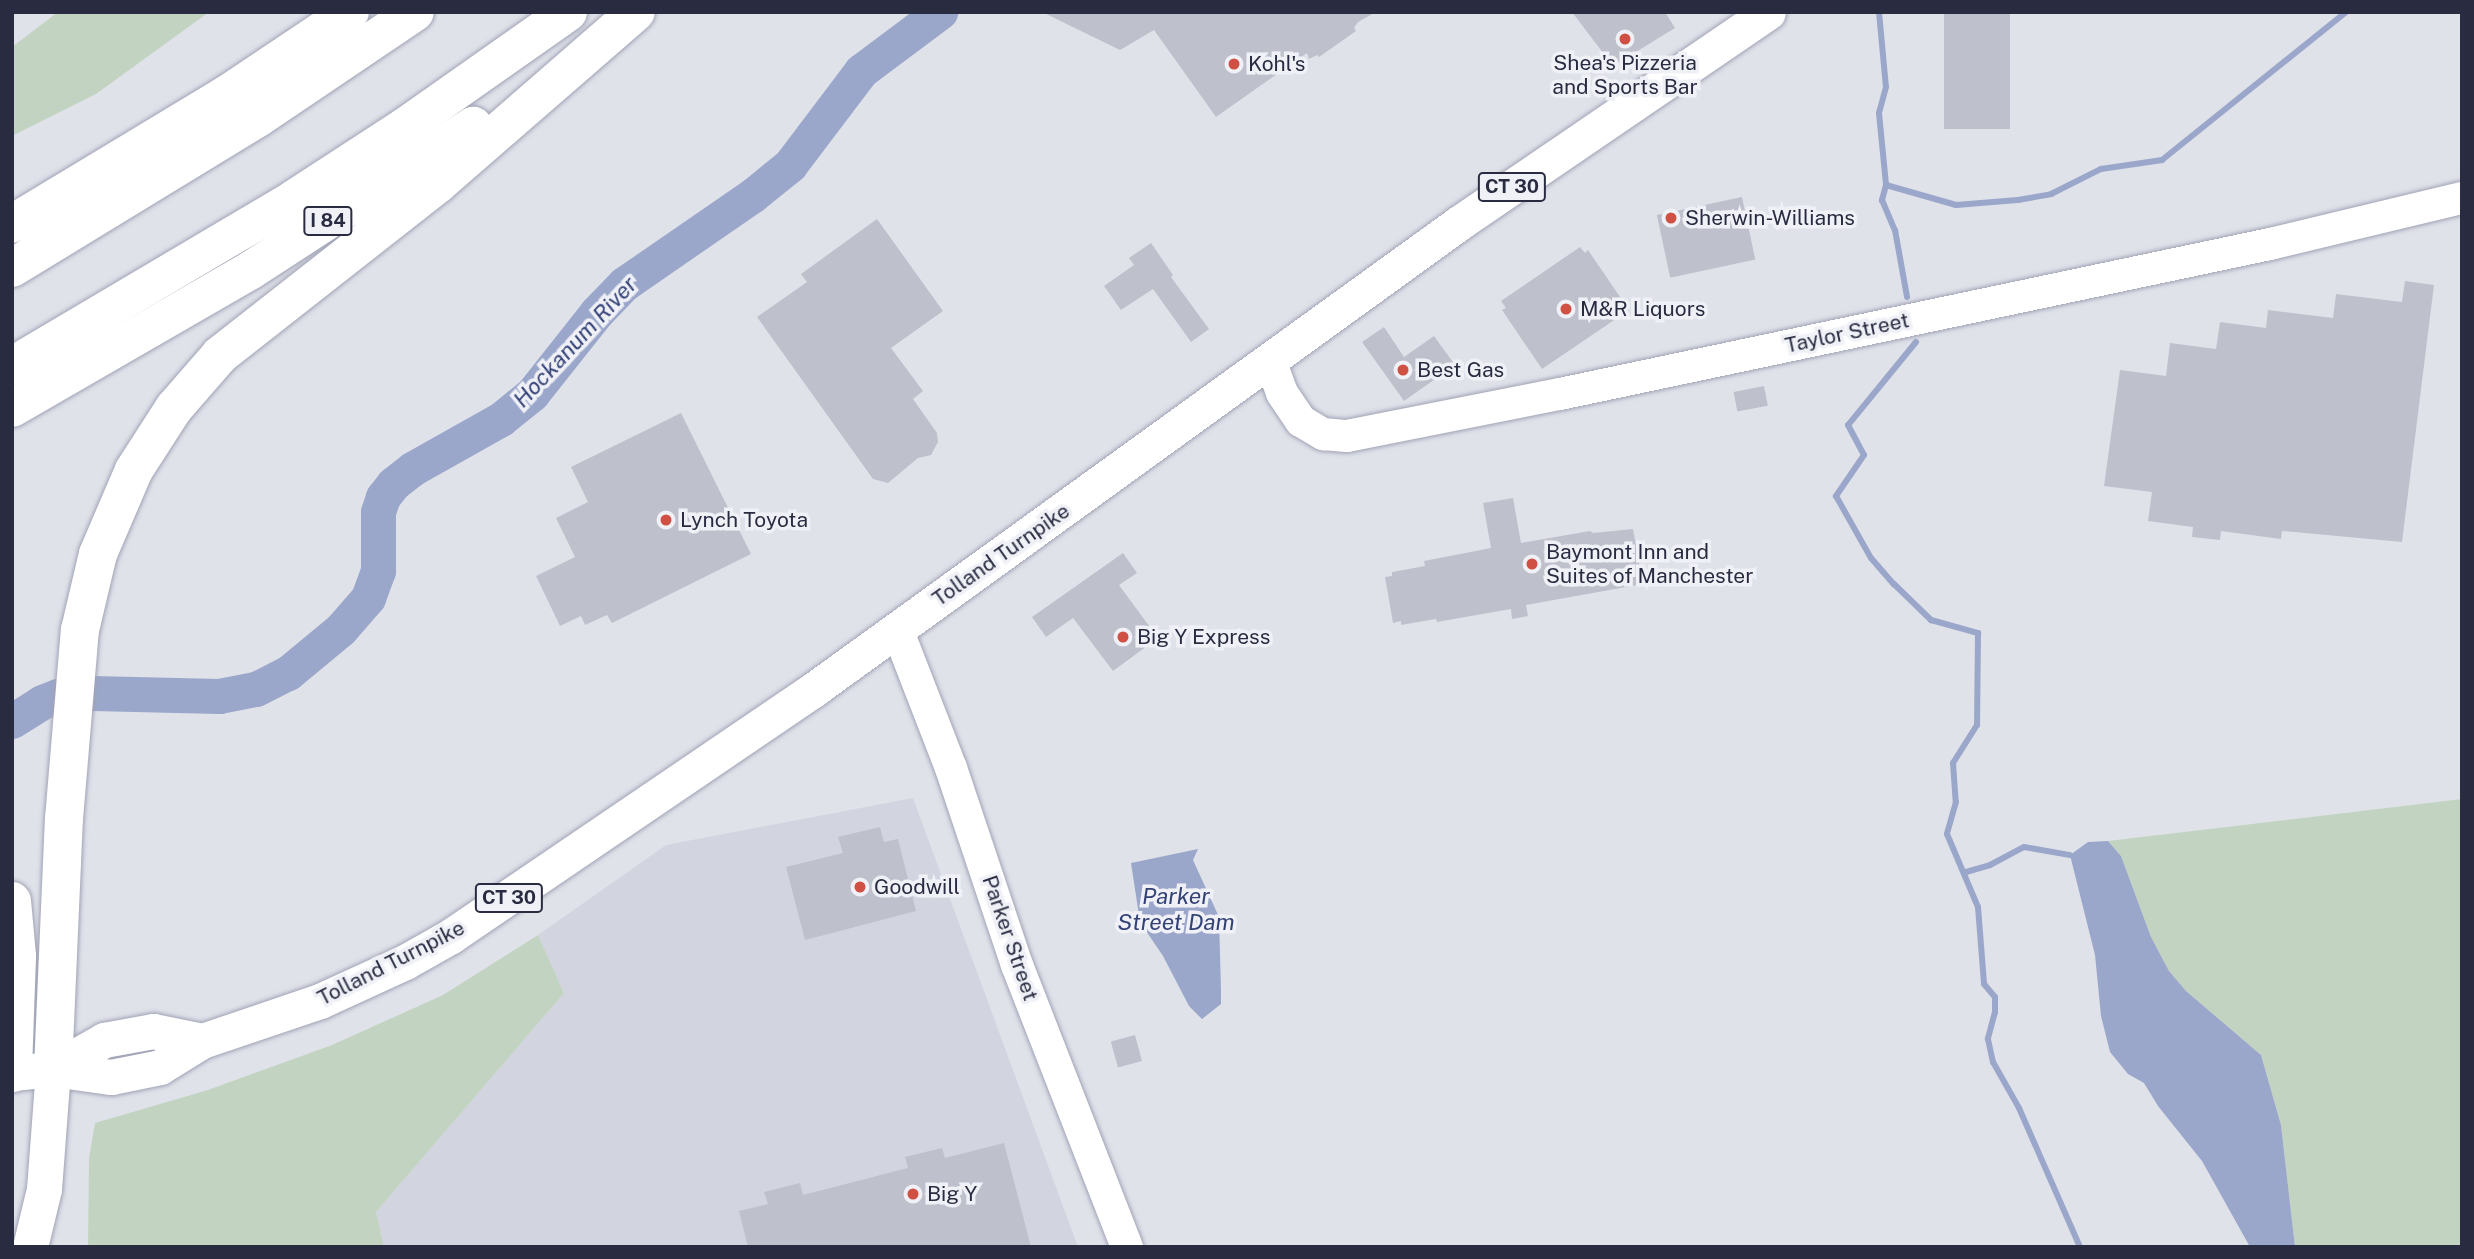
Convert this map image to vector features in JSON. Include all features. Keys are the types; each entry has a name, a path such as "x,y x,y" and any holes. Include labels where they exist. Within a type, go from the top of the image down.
{"highway":[{"path":"12,224 226,95 350,12"},
{"path":"12,268 258,118 415,12"},
{"path":"12,366 157,283 306,192 429,111 568,12"},
{"path":"53,1069 70,735 78,647 88,590 112,517 146,449 189,388 245,333 438,184 633,12"},
{"name":"I 84","path":"12,408 149,331 316,229 500,107 633,12"},
{"path":"12,901 17,956 13,1073"}],"main road":[{"name":"Tolland Turnpike","path":"13,1073 53,1069 111,1077 160,1067 202,1041 320,1001 405,962 451,936 604,834 897,629 1603,123 1768,12"},
{"path":"30,1247 44,1189 53,1069"},
{"path":"12,1082 13,1073"},
{"path":"12,1237 13,1247"}],"street":[{"name":"Taylor Street","path":"1270,360 1282,393 1301,421 1323,434 1346,436 1560,394 2257,247 2462,198"},
{"name":"Parker Street","path":"897,629 951,768 1017,965 1127,1247"}],"shaded area":[{"path":"913,798 1078,1247 384,1247 376,1212 564,993 538,935 666,845"}],"green space":[{"path":"58,12 209,12 96,94 12,136 12,47"},
{"path":"2462,799 2462,1247 2295,1247 2281,1125 2261,1055 2186,991 2169,971 2151,937 2121,856 2108,841"},
{"path":"538,935 564,993 376,1212 384,1247 88,1247 89,1158 95,1123 208,1090 332,1045 443,995"}],"water":[{"path":"2108,841 2121,856 2151,937 2169,971 2186,991 2261,1055 2281,1125 2295,1247 2250,1247 2202,1161 2158,1106 2144,1083 2128,1074 2110,1052 2101,1016 2095,955 2070,855 2088,842"},
{"name":"Parker Street Dam","path":"1198,849 1193,860 1219,917 1221,990 1221,1004 1202,1019 1189,1006 1163,956 1140,922 1131,863"}],"building":[{"name":"Kohl's","path":"1042,12 1376,12 1358,22 1354,28 1356,31 1319,57 1317,55 1309,59 1307,53 1216,117 1154,30 1120,50"},
{"name":"Shea's Pizzeria and Sports Bar","path":"1572,12 1665,12 1675,28 1613,66"},
{"path":"1944,12 2010,12 2010,129 1944,129"},
{"path":"1742,197 1755,260 1670,278 1657,215"},
{"path":"877,219 943,311 891,348 923,391 913,399 937,433 938,442 931,455 918,458 888,483 873,479 757,317 807,282 801,274"},
{"path":"1151,243 1173,275 1171,277 1209,329 1191,342 1153,289 1121,310 1104,286 1134,265 1129,258"},
{"name":"M&R Liquors","path":"1580,247 1585,253 1588,250 1629,310 1542,369 1502,310 1506,308 1501,301"},
{"path":"2405,281 2434,285 2402,542 2282,531 2281,539 2221,531 2220,540 2192,537 2193,527 2148,521 2152,492 2104,486 2120,370 2166,376 2170,343 2216,349 2220,322 2266,328 2268,310 2333,318 2336,294 2402,302"},
{"path":"1384,327 1404,357 1434,336 1455,365 1404,401 1362,342"},
{"path":"1764,386 1768,406 1737,412 1734,392"},
{"name":"Lynch Toyota","path":"681,413 751,554 612,623 607,615 585,625 581,616 560,626 536,576 575,557 556,518 588,502 571,467"},
{"name":"Baymont Inn and Suites of Manchester","path":"1513,498 1521,543 1590,531 1593,533 1633,529 1643,584 1526,605 1528,616 1512,619 1511,609 1437,622 1436,619 1401,625 1401,621 1393,623 1385,577 1392,576 1392,572 1425,566 1424,561 1491,548 1483,503"},
{"path":"1123,553 1137,573 1119,585 1158,638 1113,671 1073,618 1046,637 1032,617"},
{"name":"Goodwill","path":"880,827 884,842 898,839 916,911 805,940 786,867 843,853 838,837"},
{"path":"1135,1035 1142,1061 1118,1068 1111,1041"},
{"name":"Big Y","path":"1004,1143 1031,1247 748,1247 739,1211 768,1204 764,1192 800,1183 803,1195 908,1168 905,1157 942,1148 945,1158"}],"waterway":[{"name":"Hockanum River","path":"12,721 42,702 58,696 92,693 219,696 256,689 288,673 341,629 368,598 378,571 378,512 383,497 393,484 412,469 501,419 532,394 597,312 624,284 753,195 790,165 861,71 940,12"},
{"path":"1879,12 1886,87 1879,113 1886,185 1956,205 2018,200 2051,194 2101,169 2162,160 2346,12"},
{"path":"1886,185 1882,200 1895,230 1907,297"},
{"path":"1916,342 1848,425 1864,455 1836,496 1871,558 1931,620 1978,633 1977,725 1953,763 1956,802 1947,834 1978,907 1984,984 1995,997 1995,1012 1988,1039 1993,1062 2019,1108 2080,1247"},
{"path":"1966,872 1990,865 2024,847 2070,855"}],"place":[{"name":"Shea's Pizzeria and Sports Bar","path":"1625,39"},
{"name":"Kohl's","path":"1234,64"},
{"name":"Sherwin-Williams","path":"1671,218"},
{"name":"M&R Liquors","path":"1566,309"},
{"name":"Best Gas","path":"1403,370"},
{"name":"Lynch Toyota","path":"666,520"},
{"name":"Baymont Inn and Suites of Manchester","path":"1532,564"},
{"name":"Big Y Express","path":"1123,637"},
{"name":"Goodwill","path":"860,887"},
{"name":"Big Y","path":"913,1194"}]}
